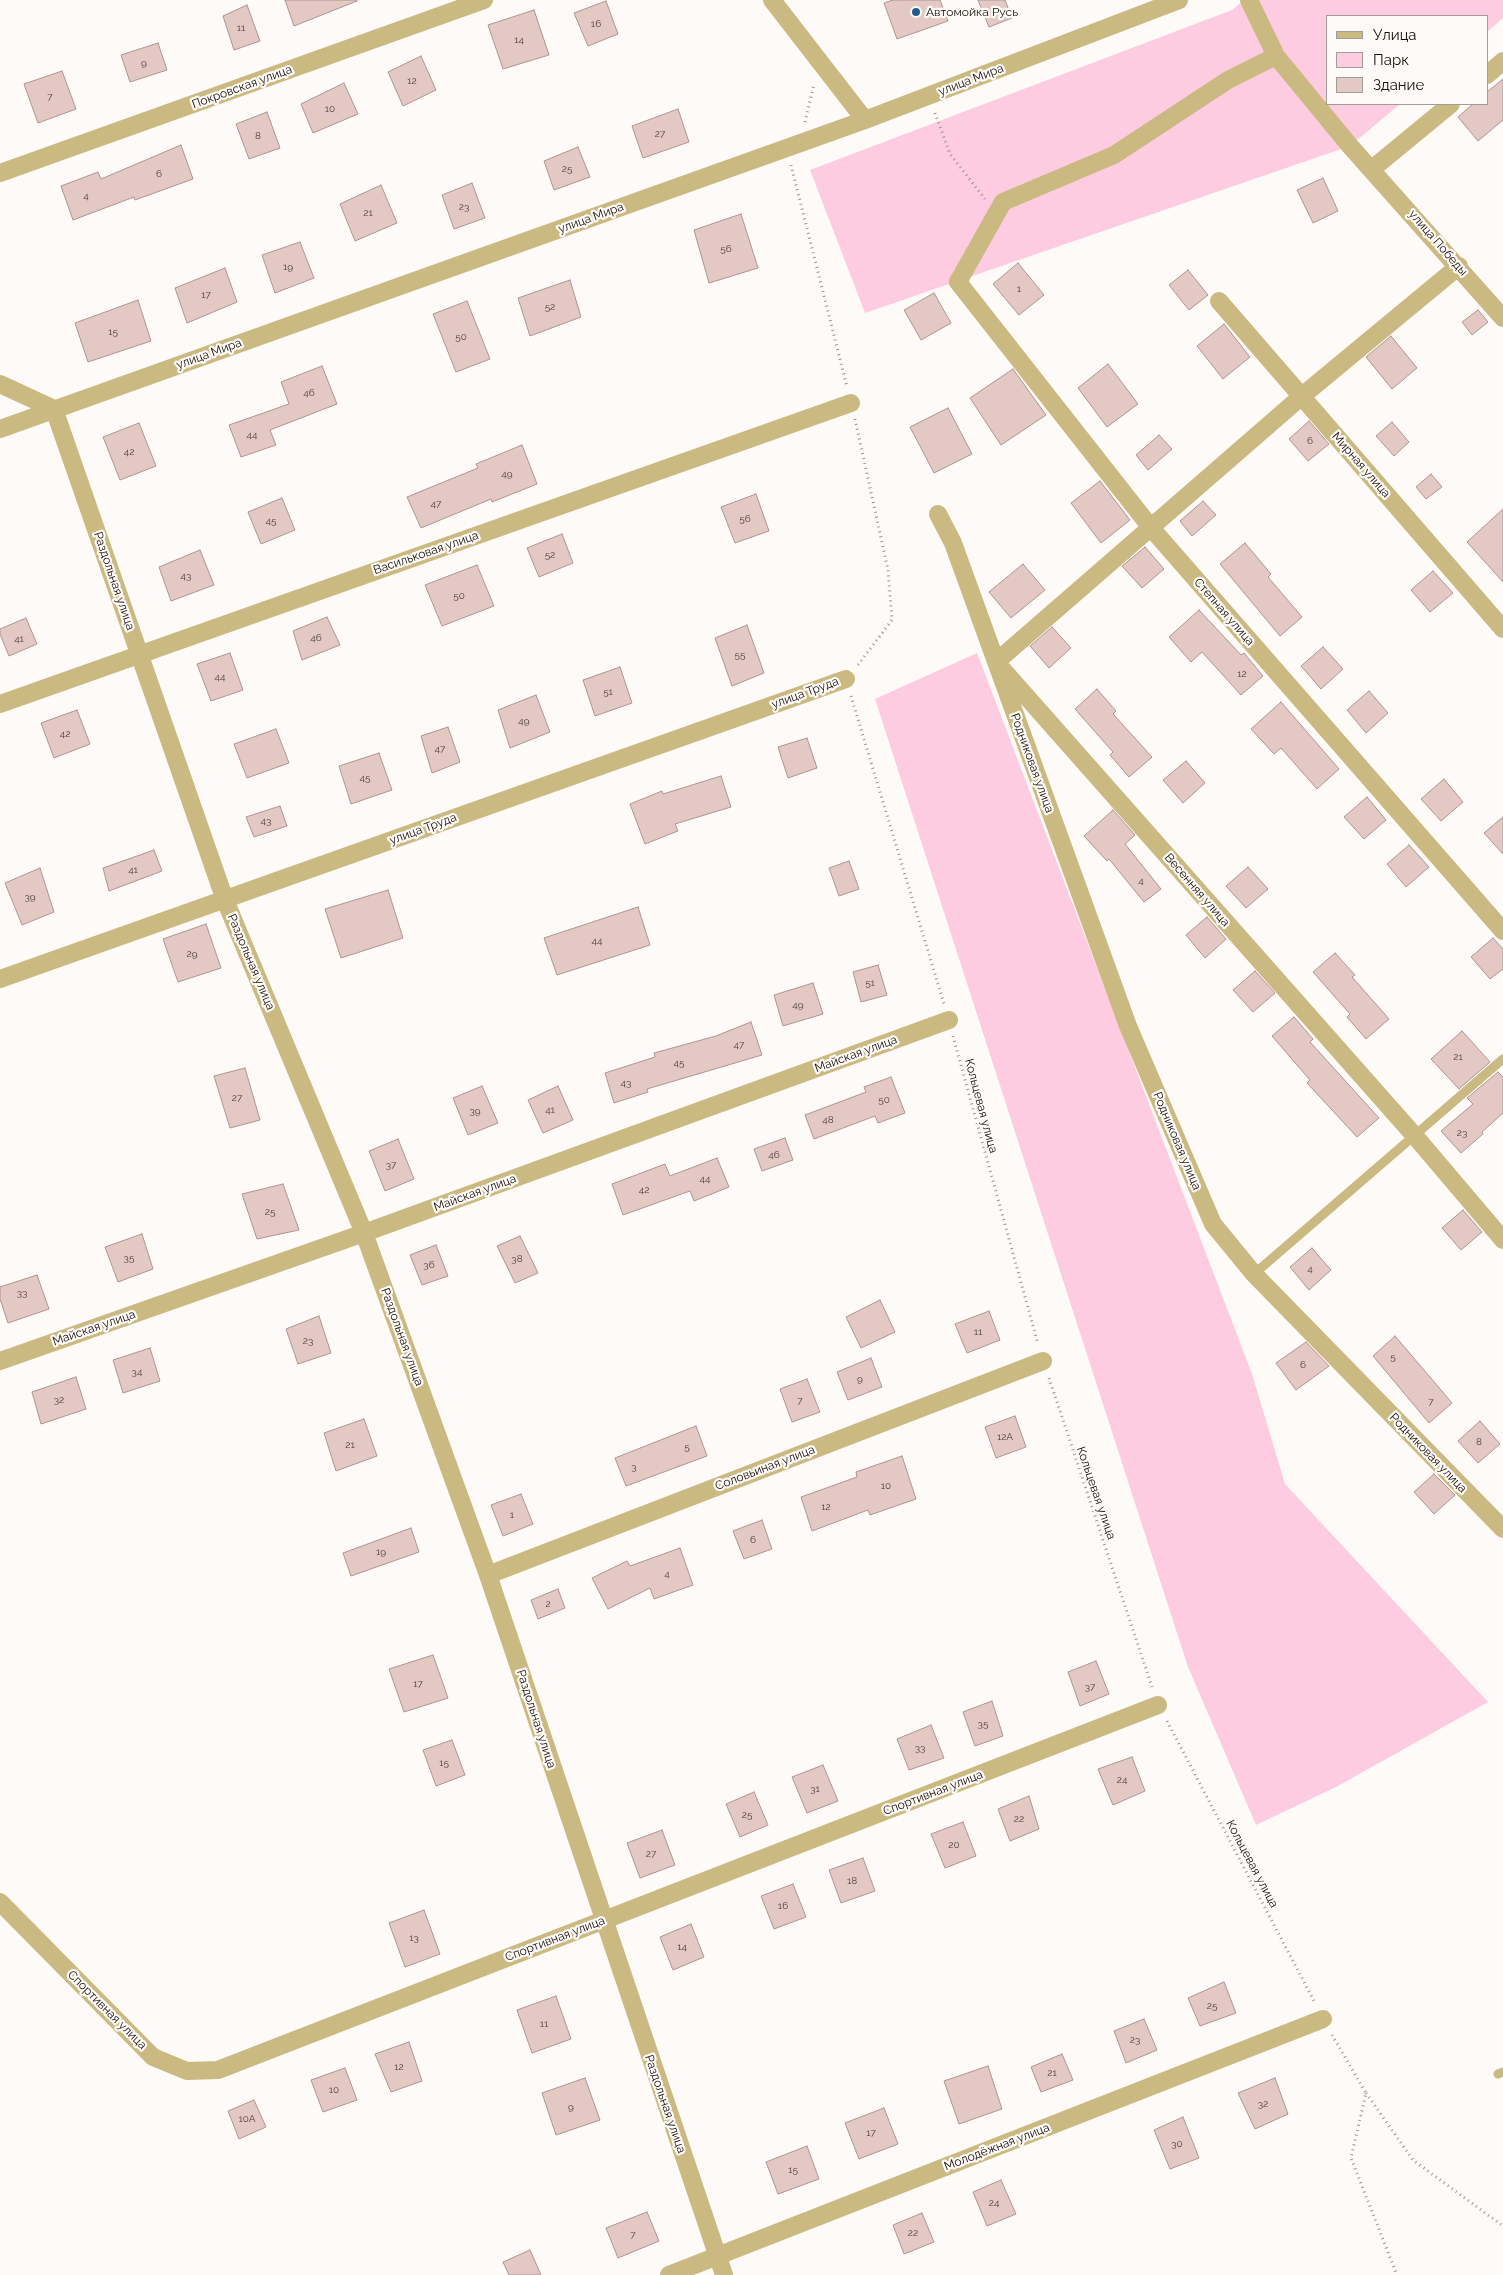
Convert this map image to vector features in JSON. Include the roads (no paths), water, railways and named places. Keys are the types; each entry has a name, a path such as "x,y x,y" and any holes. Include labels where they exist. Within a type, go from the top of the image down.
{"street":[{"name":"Покровская улица","path":"0,173 484,0"},
{"path":"772,0 865,120"},
{"name":"улица Мира","path":"0,429 800,144 1179,0"},
{"name":"улица Победы","path":"1249,0 1276,56 1350,146 1459,266 1503,318"},
{"name":"Степная улица","path":"1276,56 1228,80 1114,155 1004,202 958,282 1152,528 1503,931"},
{"path":"1488,74 1503,61"},
{"path":"1372,169 1451,105"},
{"path":"996,662 1302,396 1459,266"},
{"name":"Мирная улица","path":"1219,301 1503,629"},
{"path":"0,384 54,410"},
{"name":"Васильковая улица","path":"0,704 851,403"},
{"name":"Раздольная улица","path":"54,410 225,900 364,1233 488,1575 603,1921 724,2275"},
{"name":"Весенняя улица","path":"938,514 953,543 996,662 1414,1135 1503,1240"},
{"name":"Родниковая улица","path":"996,662 1128,1026 1213,1224 1254,1274 1503,1529"},
{"name":"улица Труда","path":"0,979 846,679"},
{"name":"Майская улица","path":"0,1361 364,1233 949,1020"},
{"name":"Соловьиная улица","path":"488,1575 1043,1361"},
{"name":"Спортивная улица","path":"0,1902 153,2057 187,2070 218,2070 1158,1705"},
{"name":"Молодёжная улица","path":"669,2275 1323,2019"}],"lane":[{"path":"1254,1274 1503,1059"}],"place":[{"name":"Автомойка Русь","path":"916,12"}]}
